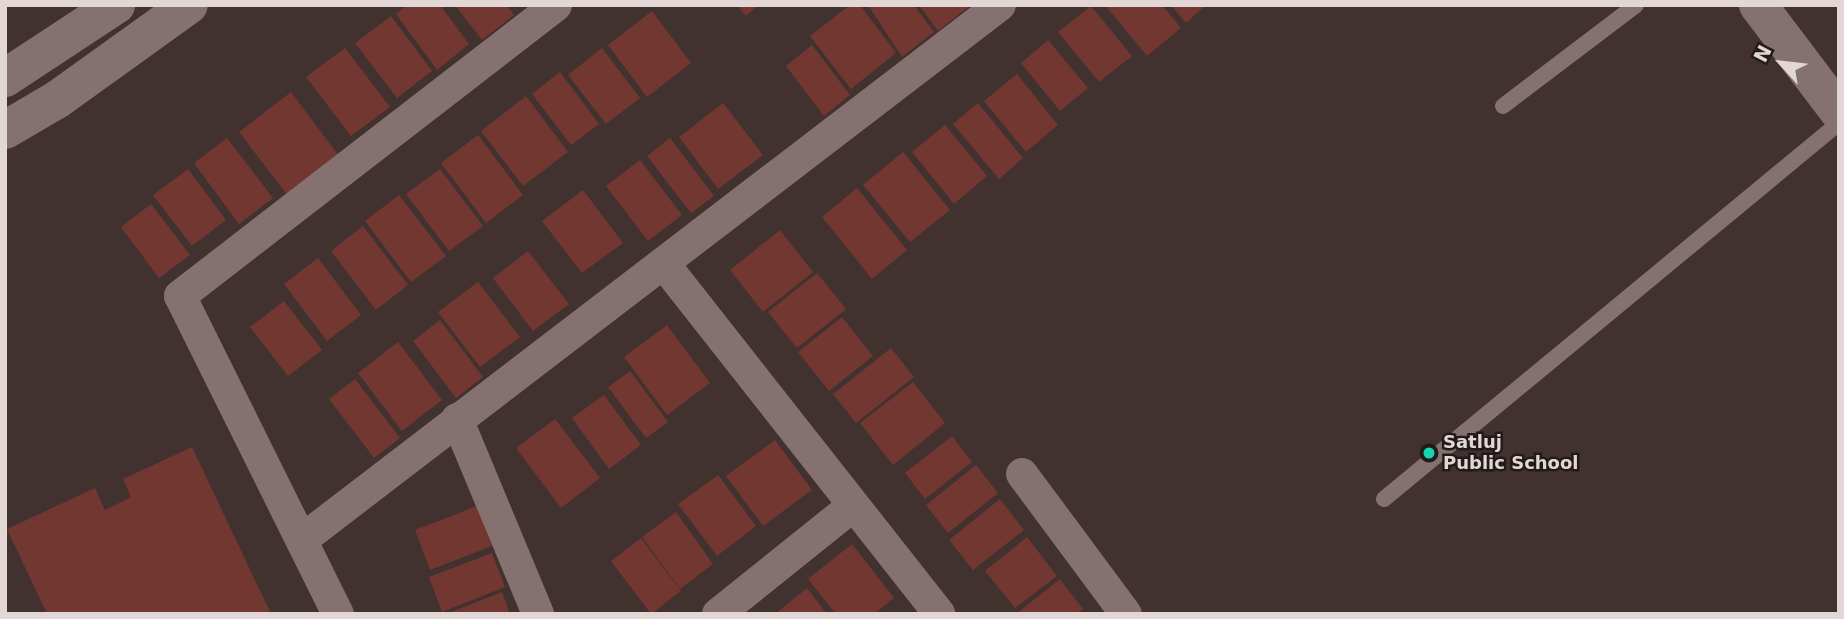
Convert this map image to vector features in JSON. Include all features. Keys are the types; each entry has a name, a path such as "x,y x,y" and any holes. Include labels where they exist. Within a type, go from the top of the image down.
{"street":[{"path":"5,78 116,5"},
{"path":"5,130 58,99 189,5"},
{"path":"338,614 180,296 556,5"},
{"path":"303,539 1000,5"},
{"path":"1758,5 1839,112"},
{"path":"664,264 939,614"},
{"path":"457,419 538,614"},
{"path":"1022,474 1126,614"},
{"path":"718,614 853,506"}],"lane":[{"path":"1503,106 1636,5"},
{"path":"1384,499 1839,123"}],"building":[{"path":"407,5 440,5 469,44 437,70 396,14"},
{"path":"455,5 507,5 514,15 482,40"},
{"path":"737,5 759,5 746,16"},
{"path":"850,5 860,5 896,53 851,89 810,36"},
{"path":"868,5 914,5 934,32 902,57"},
{"path":"919,5 971,5 938,31"},
{"path":"1105,5 1162,5 1181,28 1147,56"},
{"path":"1171,5 1206,5 1186,23"},
{"path":"1091,6 1132,56 1099,82 1058,32"},
{"path":"652,11 691,63 647,97 608,45"},
{"path":"391,16 432,71 397,98 355,43"},
{"path":"1048,40 1088,88 1060,111 1021,63"},
{"path":"812,45 850,95 824,116 786,66"},
{"path":"345,48 390,107 351,136 306,77"},
{"path":"602,48 640,98 606,124 568,75"},
{"path":"560,72 599,124 571,145 532,94"},
{"path":"1017,74 1058,125 1026,152 984,101"},
{"path":"291,92 339,156 288,196 239,132"},
{"path":"526,96 568,152 523,186 481,131"},
{"path":"723,103 763,155 718,189 679,137"},
{"path":"978,103 1023,158 999,179 953,124"},
{"path":"945,125 987,176 954,204 912,152"},
{"path":"478,135 523,195 486,223 441,163"},
{"path":"227,138 273,198 239,224 194,163"},
{"path":"670,138 714,196 691,213 647,156"},
{"path":"903,152 950,210 910,242 863,185"},
{"path":"640,160 682,215 648,241 606,186"},
{"path":"188,169 226,220 192,246 153,195"},
{"path":"440,169 483,226 449,251 406,194"},
{"path":"857,188 907,250 872,279 822,217"},
{"path":"583,190 623,243 582,273 542,221"},
{"path":"399,195 446,256 411,282 365,221"},
{"path":"151,204 190,255 159,278 121,227"},
{"path":"363,226 408,285 376,310 331,251"},
{"path":"780,230 813,272 763,312 730,270"},
{"path":"528,251 569,304 533,331 493,278"},
{"path":"318,258 361,315 327,341 284,284"},
{"path":"817,273 846,309 797,348 768,312"},
{"path":"478,282 520,337 480,367 438,312"},
{"path":"284,301 322,350 288,376 250,327"},
{"path":"842,317 873,356 829,391 798,352"},
{"path":"440,320 483,377 456,398 413,341"},
{"path":"667,325 710,383 667,415 624,357"},
{"path":"398,342 442,400 402,431 358,373"},
{"path":"891,348 914,377 856,423 833,394"},
{"path":"630,371 668,422 646,438 608,387"},
{"path":"355,379 400,438 374,458 329,399"},
{"path":"913,382 945,423 893,465 860,423"},
{"path":"604,395 641,445 609,469 572,418"},
{"path":"555,419 600,478 561,508 516,448"},
{"path":"952,436 972,462 925,499 905,473"},
{"path":"775,440 812,490 763,526 726,476"},
{"path":"192,447 271,614 47,614 7,529 95,488 105,510 131,497 123,479"},
{"path":"976,465 998,493 948,533 926,505"},
{"path":"718,475 756,526 717,556 678,504"},
{"path":"1000,499 1024,530 973,570 949,540"},
{"path":"477,506 492,546 430,570 415,530"},
{"path":"676,512 713,564 680,589 642,537"},
{"path":"1027,537 1057,576 1015,608 985,571"},
{"path":"641,538 681,591 651,614 611,561"},
{"path":"852,544 894,598 874,614 836,614 808,579"},
{"path":"492,553 505,587 442,612 429,577"},
{"path":"1060,579 1083,609 1077,614 1016,614"},
{"path":"807,588 827,614 775,614"},
{"path":"502,592 510,614 446,614"}],"place":[{"name":"Satluj Public School","path":"1429,453"}]}
